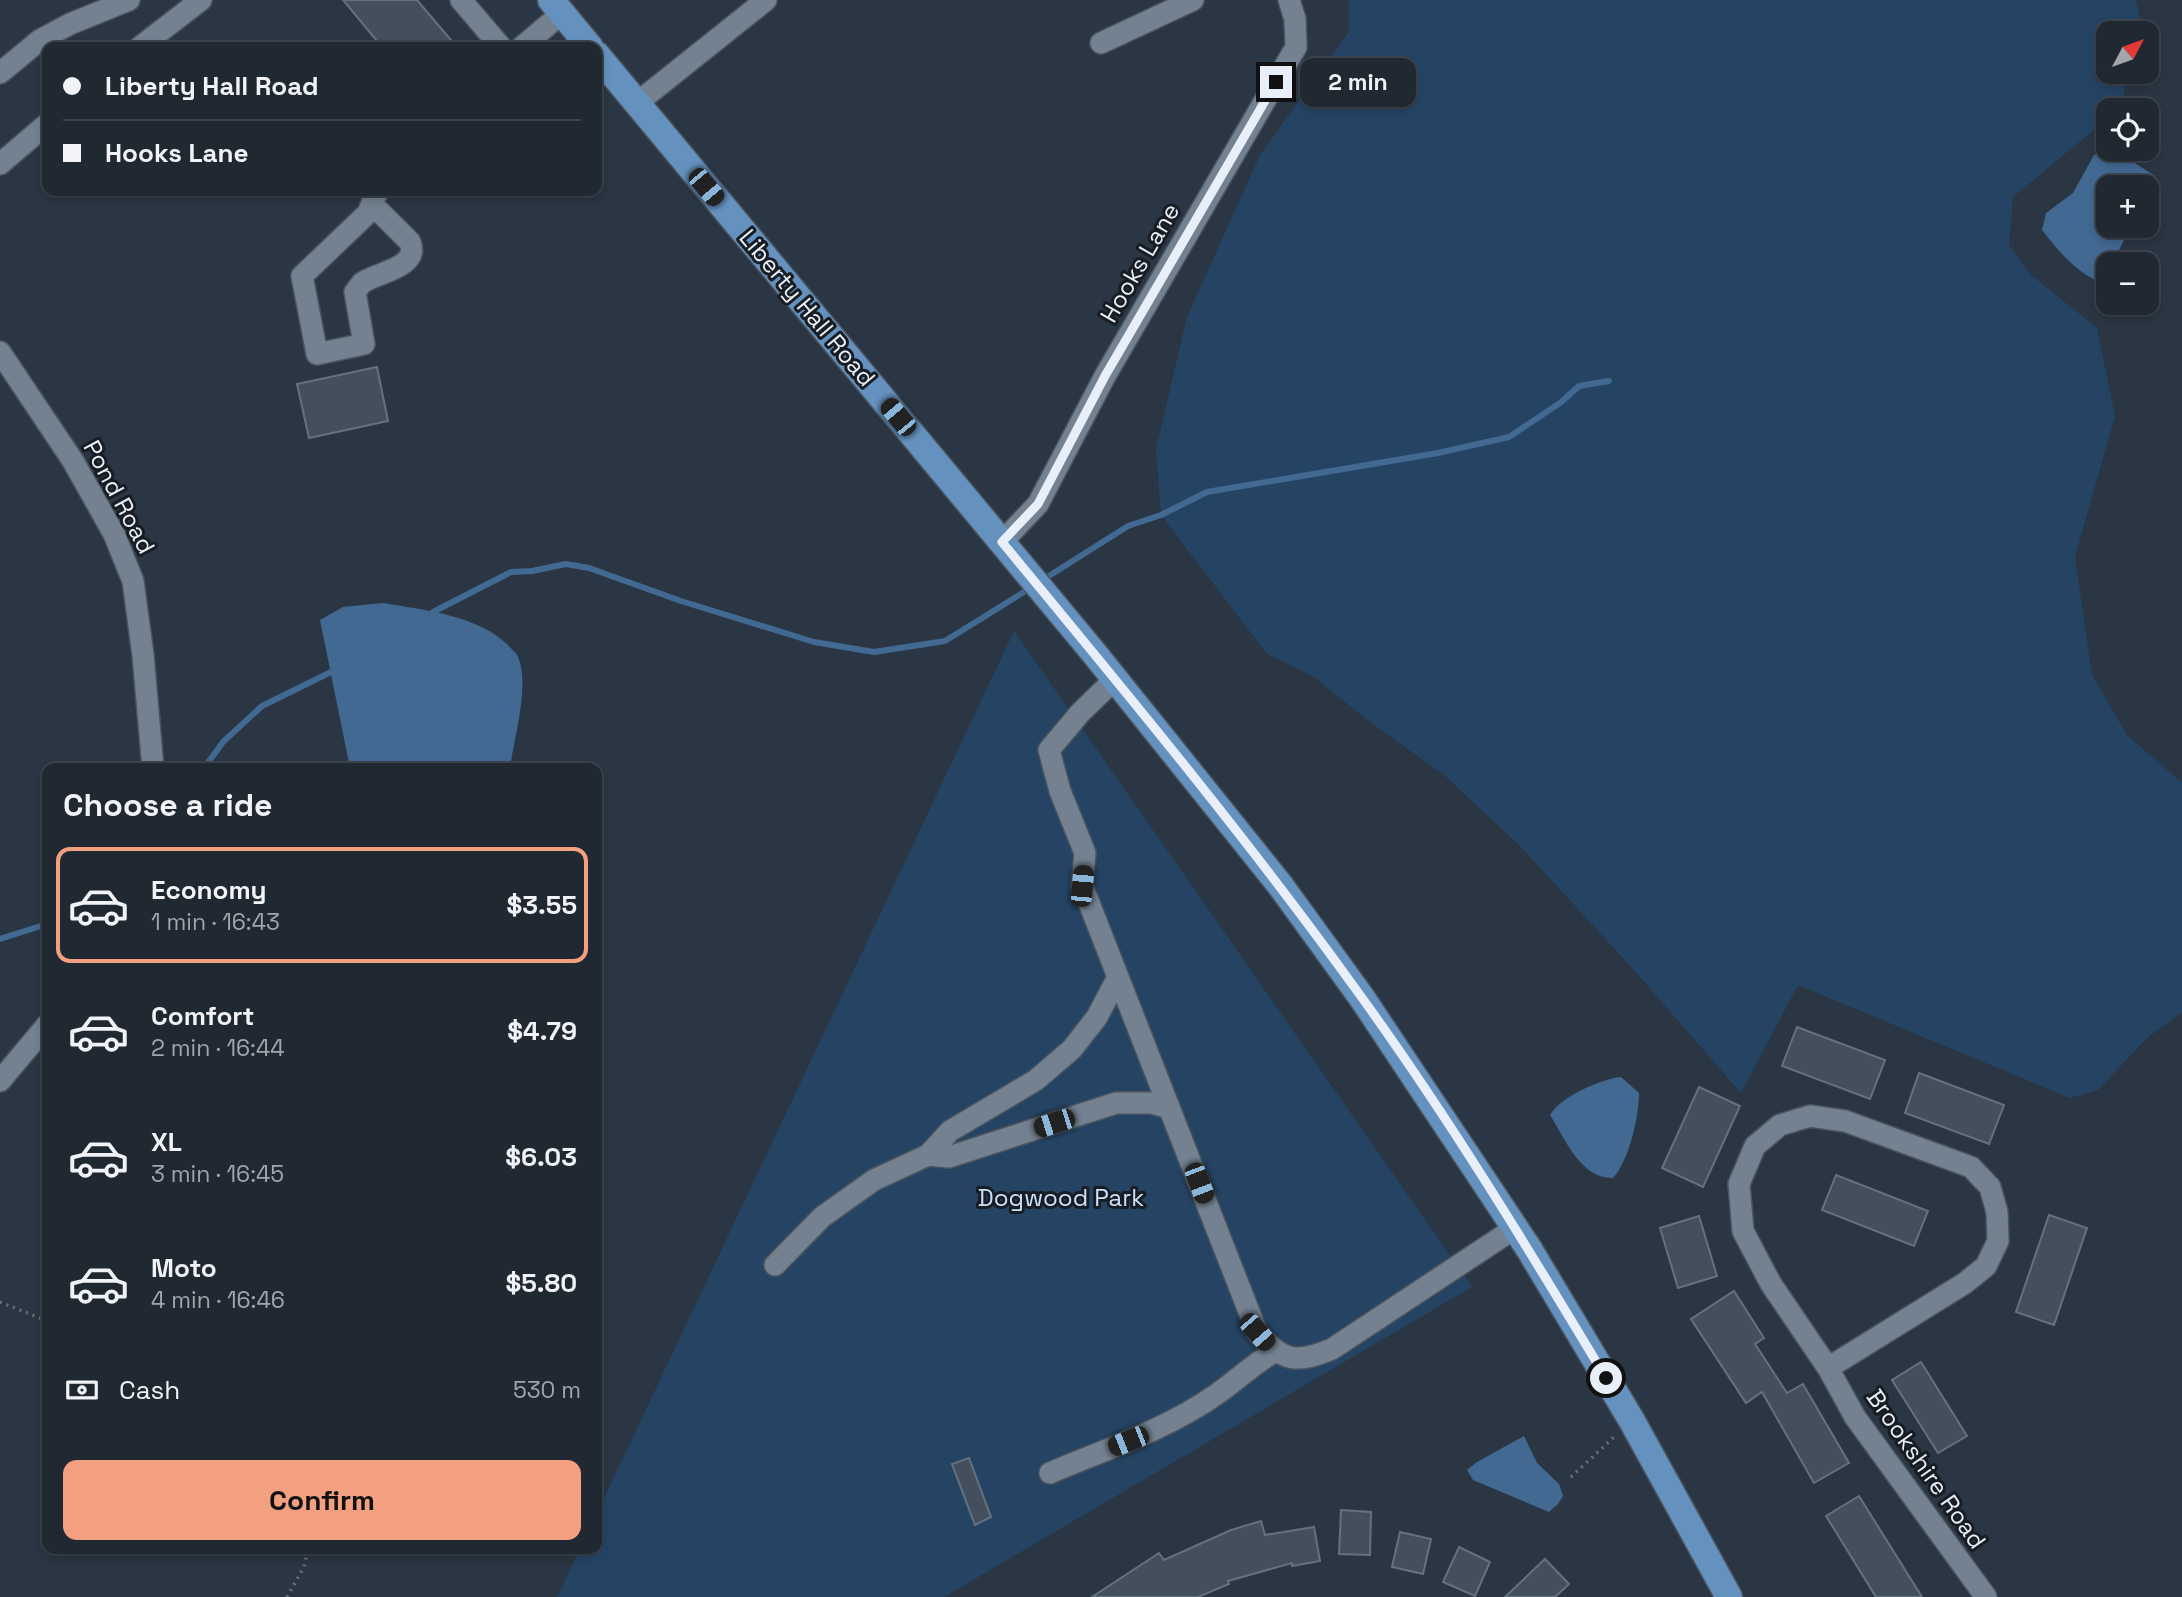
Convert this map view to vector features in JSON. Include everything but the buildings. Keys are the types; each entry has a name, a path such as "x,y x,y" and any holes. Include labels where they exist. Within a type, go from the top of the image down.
{"main road":[{"path":"556,6 586,42"},
{"name":"Liberty Hall Road","path":"602,61 1115,679 1280,885 1338,964 1450,1127 1515,1228 1632,1421 1729,1597"}],"street":[{"path":"3,66 40,40 70,24 127,0"},
{"path":"146,42 201,0"},
{"path":"461,0 497,42"},
{"path":"637,103 766,0"},
{"path":"1101,43 1193,0"},
{"name":"Hooks Lane","path":"1002,542 1038,504 1105,376 1296,47 1295,19 1289,0"},
{"path":"526,42 556,6"},
{"path":"0,164 42,128"},
{"path":"375,198 410,242 413,249 411,257 362,284 355,292 364,344 317,354 302,276 368,213 375,198"},
{"name":"Pond Road","path":"0,352 73,461 114,534 133,581 152,763"},
{"path":"1115,679 1080,713 1049,750 1060,791 1085,853 1082,886 1257,1332 1274,1352 1292,1359 1315,1356 1332,1349 1515,1228"},
{"path":"775,1265 822,1217 874,1180 928,1156 950,1131 1036,1080 1072,1049 1097,1017 1118,977"},
{"path":"0,1081 42,1031"},
{"path":"928,1156 949,1157 1116,1103 1151,1103 1169,1108"},
{"name":"Brookshire Road","path":"1828,1368 1965,1283 1986,1266 1998,1241 1997,1212 1990,1187 1971,1167 1845,1121 1810,1116 1780,1125 1755,1146 1739,1184 1743,1231 1771,1284 1828,1368 1855,1417 1986,1597"},
{"path":"1050,1474 1151,1432 1217,1394 1250,1366 1274,1352"}],"path":[{"path":"0,1302 42,1319"},
{"path":"1571,1477 1632,1421"},
{"path":"287,1597 303,1567 307,1554"}],"green space":[{"path":"1349,0 2136,0 2140,21 2096,21 2096,84 2126,84 2123,98 2096,98 2096,128 2013,197 2009,245 2031,275 2097,328 2115,416 2075,557 2092,675 2127,735 2182,783 2182,1012 2147,1038 2098,1090 2070,1098 1798,985 1741,1093 1633,969 1521,847 1443,774 1374,725 1314,677 1267,654 1161,515 1156,449 1187,317 1260,155 1349,32"},
{"name":"Dogwood Park","path":"1014,631 1472,1287 944,1597 557,1597 578,1554 602,1554 602,1502"}],"shaded area":[{"path":"2094,155 2096,161 2132,161 2153,175 2096,175 2096,238 2125,238 2118,252 2096,252 2096,280 2069,261 2042,230 2046,213 2073,193"},
{"path":"383,603 432,611 466,620 508,645 518,657 522,682 511,763 349,763 320,620 343,607"},
{"path":"1621,1077 1639,1093 1635,1126 1619,1170 1613,1178 1602,1177 1583,1165 1575,1156 1550,1115 1555,1108 1582,1090"},
{"path":"1524,1436 1537,1463 1559,1484 1563,1496 1549,1512 1473,1480 1467,1470"}],"waterway":[{"path":"1041,581 1128,526 1161,515 1207,492 1438,453 1509,437 1560,403 1579,386 1609,381"},
{"path":"433,612 511,572 566,564 589,568 681,601 814,642 874,652 945,641 1032,587"},
{"path":"208,763 223,742 262,706 331,672"},
{"path":"0,939 42,926"}],"route":[{"path":"1276,82 1105,376 1038,504 1002,542 1280,885 1362,998 1529,1250 1606,1378"}]}
